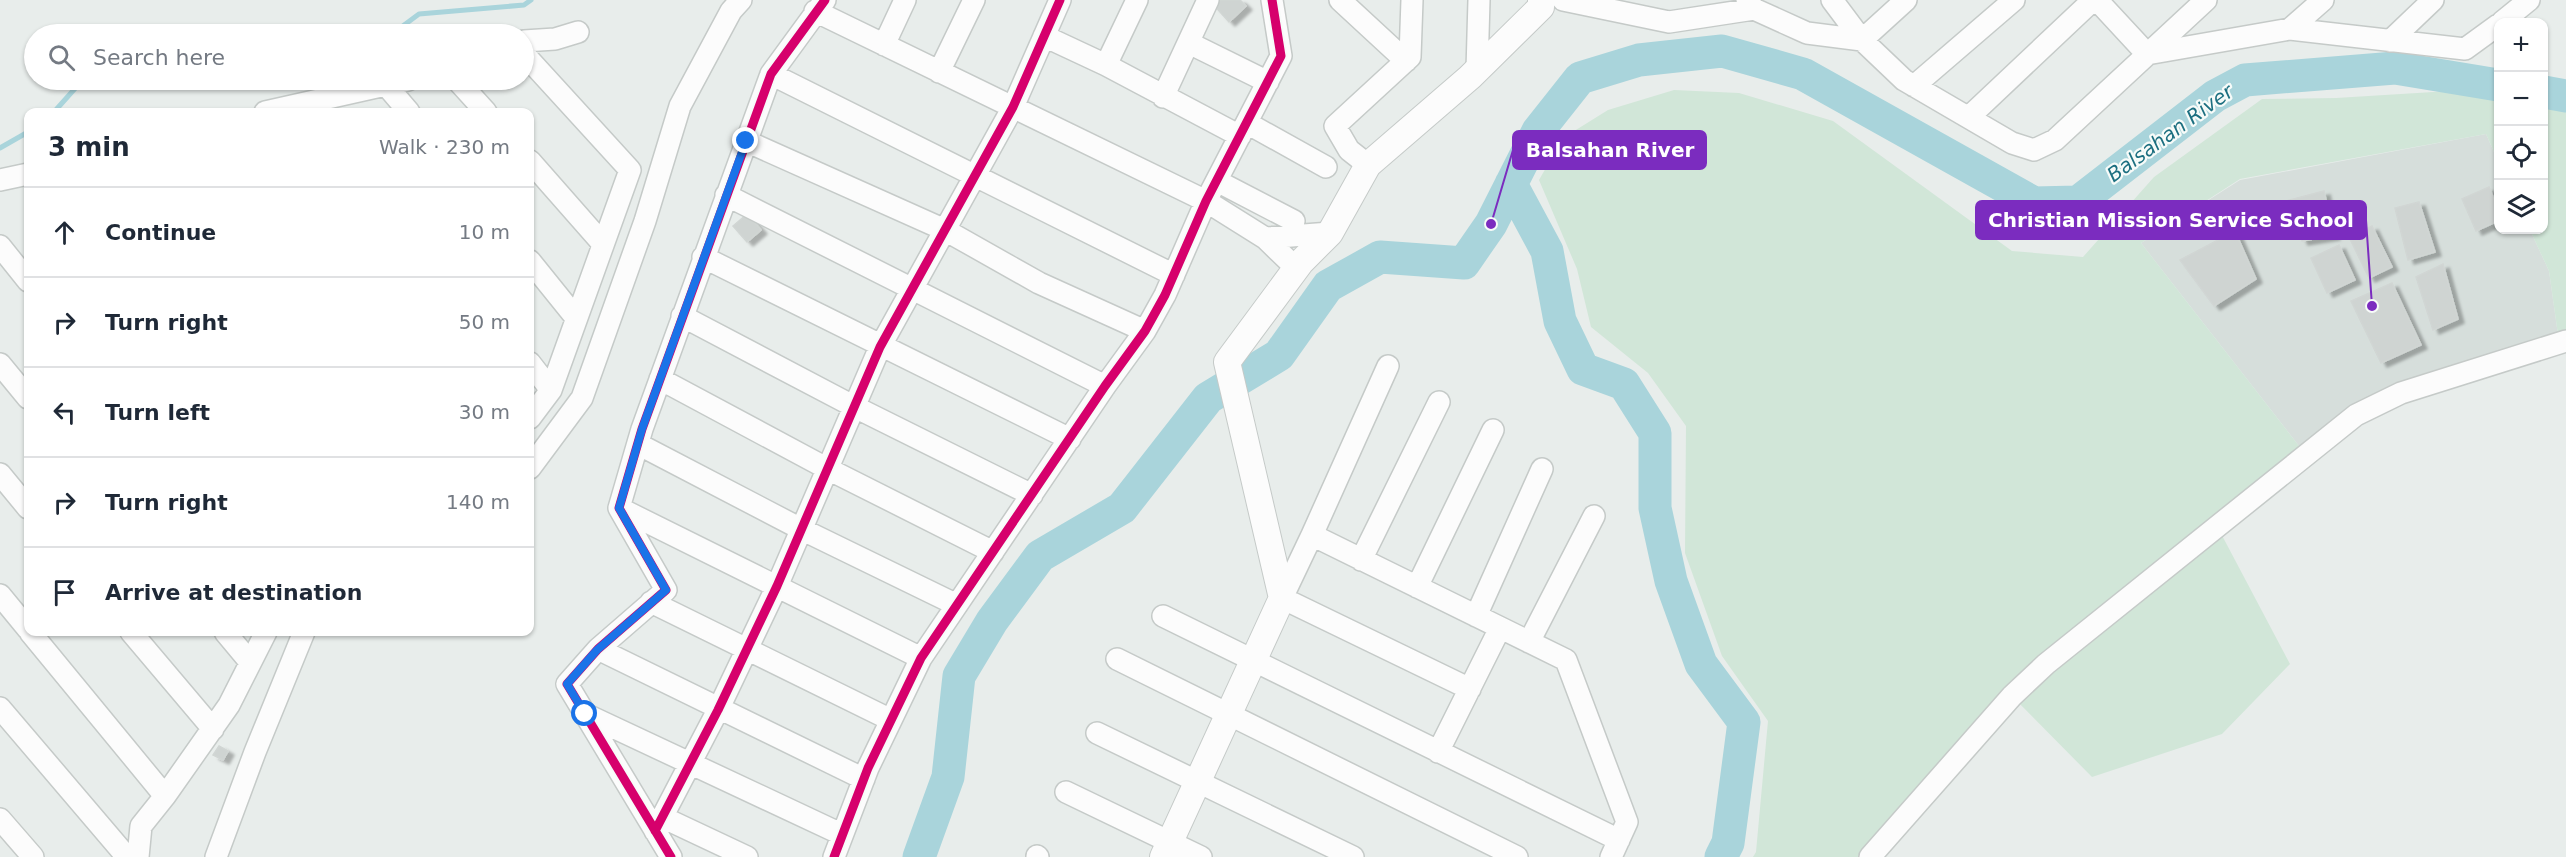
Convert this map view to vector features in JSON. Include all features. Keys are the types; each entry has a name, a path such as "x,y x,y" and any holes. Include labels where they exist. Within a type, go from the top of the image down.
{"street":[{"path":"534,463 582,398 645,220 680,106 731,11 741,0"},
{"path":"884,45 904,0"},
{"path":"939,72 974,0"},
{"path":"659,824 718,710 777,586 880,347 1013,107 1060,0"},
{"path":"1106,65 1137,0"},
{"path":"1163,97 1208,0"},
{"path":"834,857 864,779 921,658 1105,386 1145,331 1174,275 1206,201 1281,56 1272,0"},
{"path":"1340,0 1406,61"},
{"path":"1368,165 1349,150 1335,126 1410,57 1412,0"},
{"path":"1477,70 1479,0"},
{"path":"1282,598 1227,362 1296,268 1330,233 1368,165 1477,70 1541,7 1541,0"},
{"path":"1563,0 1669,22 1751,4 1807,33 1862,39 1906,0"},
{"path":"1832,0 1862,39 1904,80 2012,143 2034,150 2055,140 2147,54 2196,3"},
{"path":"1914,86 2014,0"},
{"path":"1969,117 2095,0 2147,54"},
{"path":"2290,30 2323,0"},
{"path":"2391,41 2433,0"},
{"path":"2507,18 2529,0"},
{"path":"671,857 659,824 567,684 597,650 666,590 619,508 638,444 682,316 771,74 820,5 884,45 1206,201 1265,238 1296,268"},
{"path":"2147,54 2290,30 2465,49 2494,28"},
{"path":"534,40 555,39 578,33"},
{"path":"1044,36 1106,65 1163,97 1326,167"},
{"path":"1189,43 1268,82"},
{"path":"534,65 630,170 551,390 534,413"},
{"path":"771,74 1174,275"},
{"path":"305,108 324,106 371,90"},
{"path":"390,90 406,108"},
{"path":"466,90 482,108"},
{"path":"746,141 945,230 1039,283 1145,331"},
{"path":"534,166 603,244"},
{"path":"0,180 24,175"},
{"path":"1217,181 1294,221"},
{"path":"726,195 1105,386"},
{"path":"1265,238 1330,233"},
{"path":"0,246 24,276"},
{"path":"703,257 880,347 1070,439"},
{"path":"534,266 576,318"},
{"path":"682,316 855,407 1032,495"},
{"path":"1870,857 2012,696 2046,664 2356,414 2401,393 2566,341"},
{"path":"0,364 24,393"},
{"path":"1166,850 1388,366"},
{"path":"534,368 551,390"},
{"path":"660,380 828,469 993,552"},
{"path":"1361,560 1439,402"},
{"path":"1417,587 1493,430"},
{"path":"638,444 801,529 957,605"},
{"path":"1476,616 1542,469"},
{"path":"0,474 24,503"},
{"path":"619,508 921,658"},
{"path":"1529,642 1594,516"},
{"path":"1163,616 1438,752 1615,849 1627,822 1566,660 1312,535"},
{"path":"0,595 24,624"},
{"path":"1282,598 1470,689"},
{"path":"651,602 891,720"},
{"path":"1438,752 1500,628"},
{"path":"34,636 165,796"},
{"path":"134,636 213,729"},
{"path":"228,636 250,662"},
{"path":"138,857 141,826 229,705 264,636"},
{"path":"216,857 255,752 302,636"},
{"path":"597,650 864,779"},
{"path":"1117,659 1517,857"},
{"path":"0,708 127,857"},
{"path":"585,714 841,834"},
{"path":"1097,733 1353,857"},
{"path":"1066,792 1166,850 1201,857"},
{"path":"0,819 33,857"},
{"path":"659,824 747,857"}],"shaded area":[{"path":"2486,134 2494,152 2494,234 2532,234 2549,271 2559,342 2438,381 2306,455 2141,243 2240,180"}],"green space":[{"path":"2494,88 2494,152 2486,134 2240,179 2141,243 2306,455 2217,526 2290,664 2222,734 2092,777 2012,696 1873,857 1753,857 1756,852 1768,721 1722,656 1685,553 1686,426 1648,373 1591,327 1577,269 1539,180 1563,138 1608,110 1674,90 1739,93 1833,121 2012,251 2083,257 2154,177 2262,99 2336,98"},
{"path":"2548,93 2566,96 2566,341 2559,342 2549,271 2532,234 2548,234"}],"building":[{"path":"1215,0 1240,0 1246,6 1229,22 1212,3"},
{"path":"2489,187 2494,199 2494,223 2476,231 2462,199"},
{"path":"2324,191 2334,236 2302,241 2286,201"},
{"path":"2419,202 2435,252 2408,260 2395,208"},
{"path":"747,214 761,230 747,242 733,226"},
{"path":"2372,226 2392,267 2369,278 2349,237"},
{"path":"2235,231 2256,279 2214,306 2180,260"},
{"path":"2339,245 2355,280 2327,293 2311,258"},
{"path":"2443,264 2458,319 2433,330 2416,277"},
{"path":"2392,283 2421,345 2381,363 2351,301"},
{"path":"219,746 228,751 223,760 213,755"}],"waterway":[{"path":"406,24 419,14 524,5 531,0"},
{"name":"Balsahan River","path":"919,857 948,777 959,676 992,621 1040,556 1122,508 1208,398 1279,355 1328,286 1380,257 1464,263 1491,224 1538,131 1580,78 1639,60 1722,51 1803,74 2034,203 2078,202 2215,96 2245,80 2395,68 2494,84"},
{"path":"58,108 74,90"},
{"name":"Balsahan River","path":"2548,93 2566,96"},
{"path":"0,148 24,134"},
{"name":"Balsahan River","path":"1511,184 1547,251 1560,321 1583,369 1624,384 1655,433 1655,508 1671,581 1701,664 1744,722 1728,843 1721,857"}],"cycle path":[{"path":"671,857 567,684 598,649 666,590 619,508 642,429 771,74 825,0"},
{"path":"655,831 718,710 777,586 880,347 1013,107 1060,0"},
{"path":"834,857 868,768 921,658 1105,386 1145,331 1165,295 1206,201 1281,56 1272,0"}],"place":[{"name":"Balsahan River","path":"1491,224"},
{"name":"Christian Mission Service School","path":"2372,306"}],"route":[{"path":"585,714 567,684 597,650 666,590 619,508 642,429 746,141"}]}
